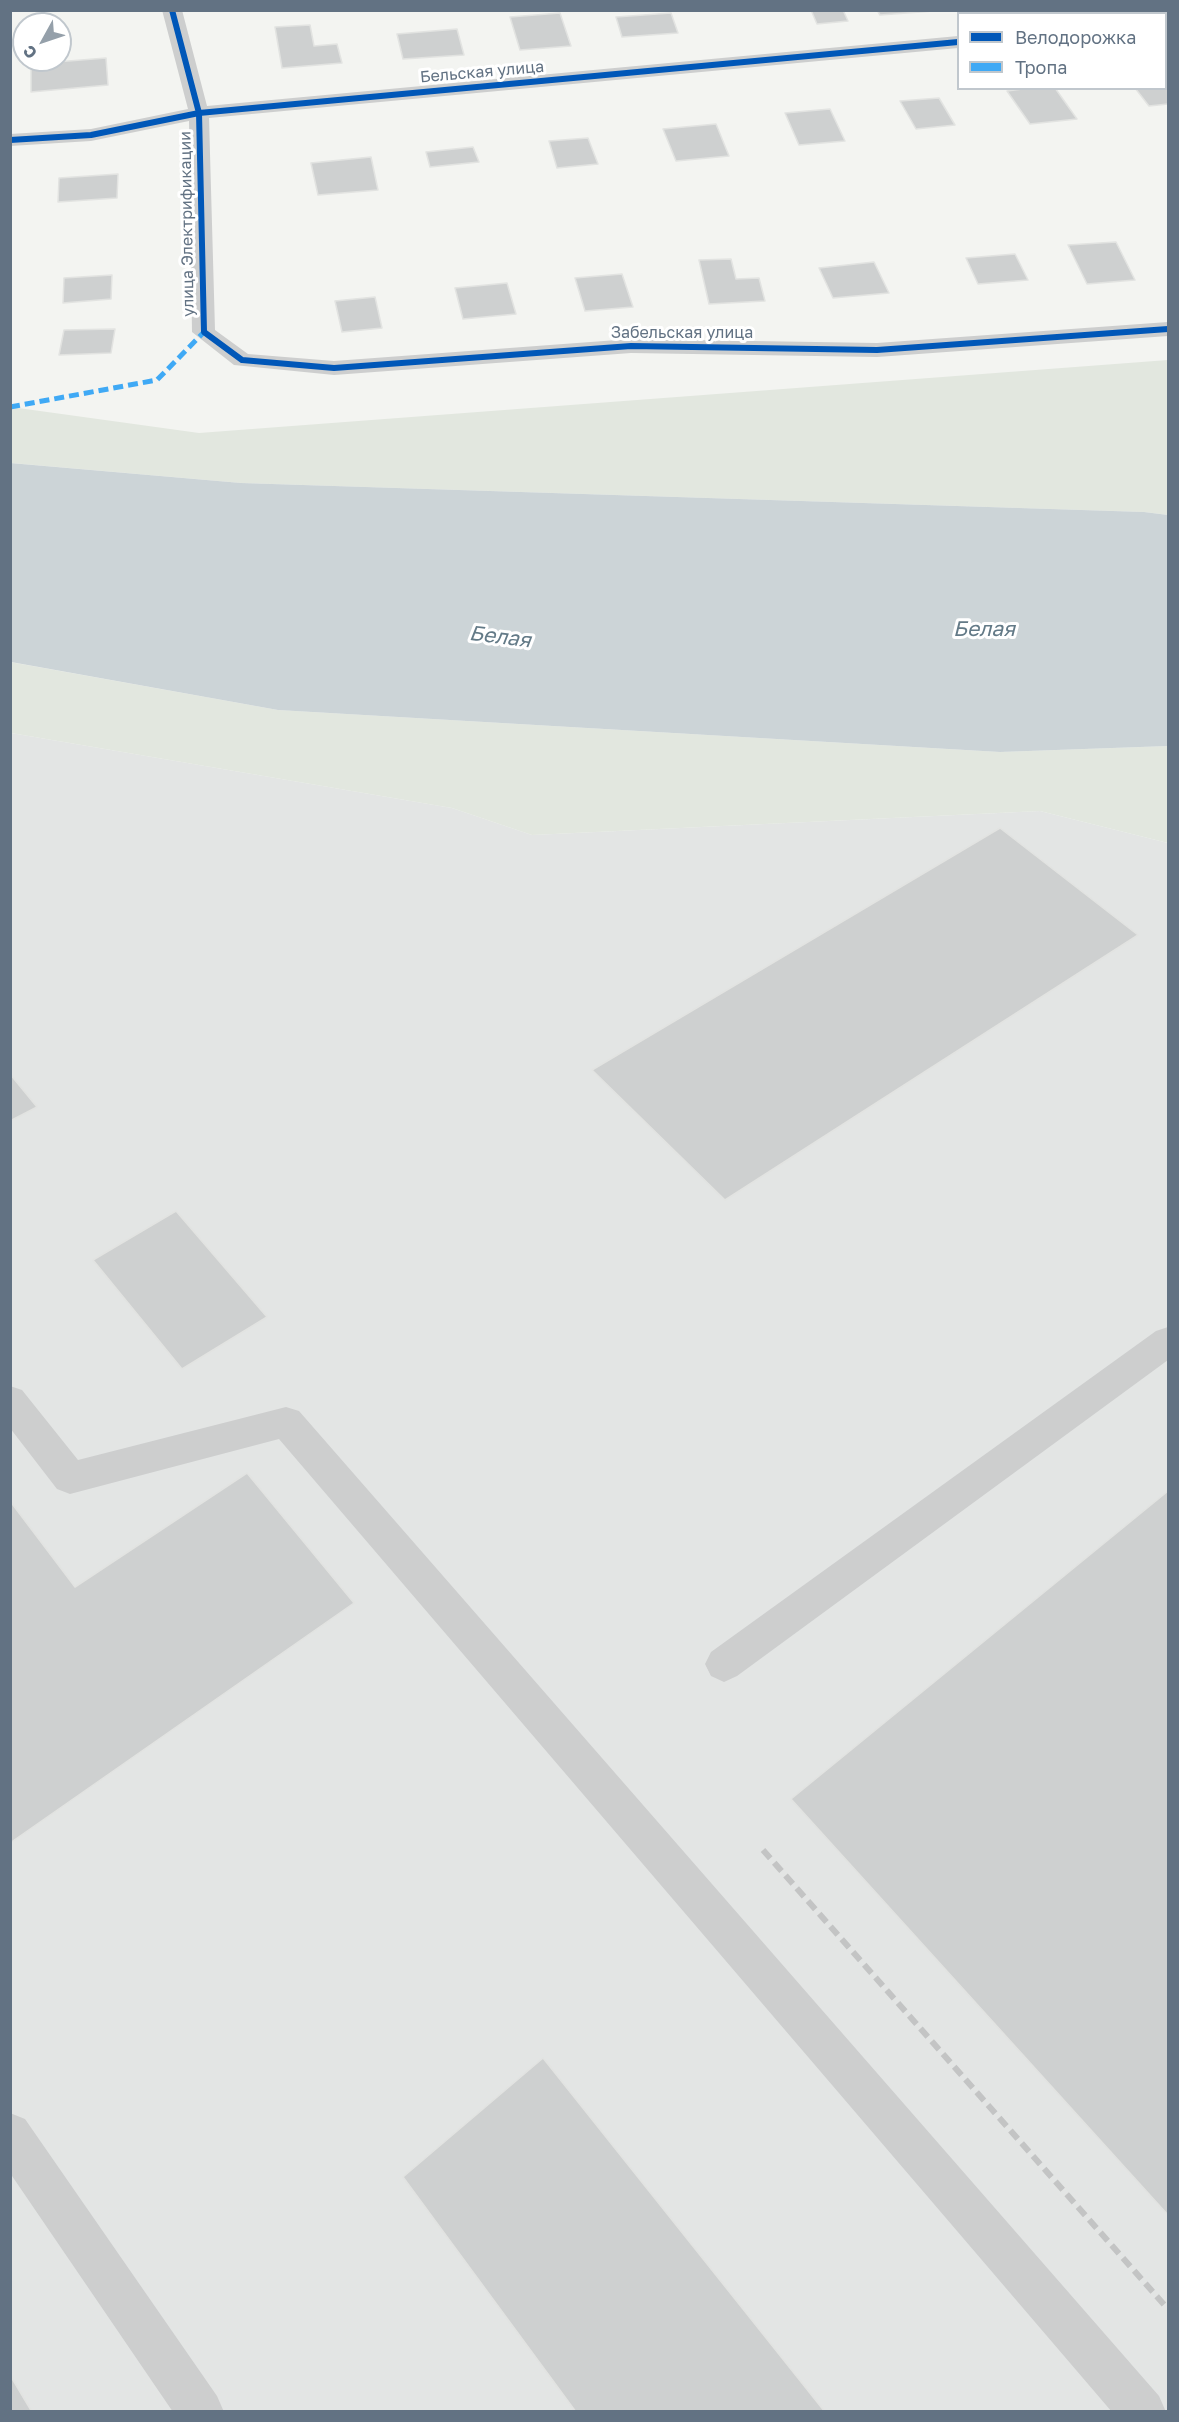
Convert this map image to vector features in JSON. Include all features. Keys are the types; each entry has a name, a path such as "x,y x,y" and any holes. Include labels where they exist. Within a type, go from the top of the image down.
{"street":[{"name":"улица Электрификации","path":"172,10 200,113 204,332"},
{"name":"Бельская улица","path":"10,140 91,135 200,113 957,42"},
{"name":"Забельская улица","path":"204,332 242,360 334,368 632,346 878,350 1168,329"},
{"path":"724,1664 1168,1341"},
{"path":"10,1401 70,1478 286,1422 1143,2412"},
{"path":"10,2134 201,2412"}],"shaded area":[{"path":"1168,360 1168,515 1144,512 241,483 11,463 11,407 199,433"},
{"path":"10,662 278,710 1000,752 1168,746 1168,843 1040,811 532,835 452,808 11,733"},
{"path":"11,733 452,808 532,835 1040,811 1168,843 1168,2411 11,2411"}],"water":[{"name":"Белая","path":"10,463 241,483 1144,512 1168,515 1168,746 1000,752 278,710 11,662"}],"building":[{"path":"811,10 843,10 848,21 817,24"},
{"path":"877,10 933,10 934,11 880,15"},
{"path":"560,13 571,46 520,50 510,17"},
{"path":"671,13 678,33 622,37 616,17"},
{"path":"310,25 314,46 337,44 342,63 282,68 275,27"},
{"path":"457,29 464,55 403,59 397,34"},
{"path":"106,58 108,85 31,92 31,72 72,72 72,61"},
{"path":"1168,75 1168,104 1149,106 1137,90 1167,90"},
{"path":"1056,90 1077,119 1030,124 1007,91"},
{"path":"939,98 955,125 916,129 900,101"},
{"path":"830,109 845,141 799,145 785,113"},
{"path":"716,124 729,156 676,161 663,129"},
{"path":"588,138 598,164 557,168 549,141"},
{"path":"473,147 479,162 430,167 426,152"},
{"path":"371,157 378,190 318,195 311,163"},
{"path":"118,174 117,198 58,202 59,178"},
{"path":"1116,242 1135,280 1087,284 1068,245"},
{"path":"1015,254 1028,280 978,284 966,258"},
{"path":"731,259 736,279 759,278 765,301 709,304 699,260"},
{"path":"874,262 889,293 833,298 819,268"},
{"path":"622,274 633,307 585,311 575,278"},
{"path":"112,275 111,299 63,303 64,278"},
{"path":"507,283 516,314 463,319 455,288"},
{"path":"375,297 382,328 342,332 335,301"},
{"path":"115,329 111,353 59,355 64,330"},
{"path":"1000,828 1138,935 725,1200 592,1070"},
{"path":"10,1074 37,1107 10,1121"},
{"path":"176,1211 267,1317 182,1369 93,1260"},
{"path":"247,1473 354,1603 10,1843 10,1501 75,1587"},
{"path":"1168,1491 1168,2215 791,1799"},
{"path":"543,2058 825,2412 576,2412 403,2177"},
{"path":"10,2375 32,2412 10,2412"}],"railway":[{"path":"763,1850 1168,2309"}],"marked path":[{"path":"10,407 157,380 204,332"}],"cycle path":[{"path":"172,10 199,113 204,332 242,360 334,368 631,346 877,350 1168,329"},
{"path":"10,140 91,135 199,113 957,42"}]}
